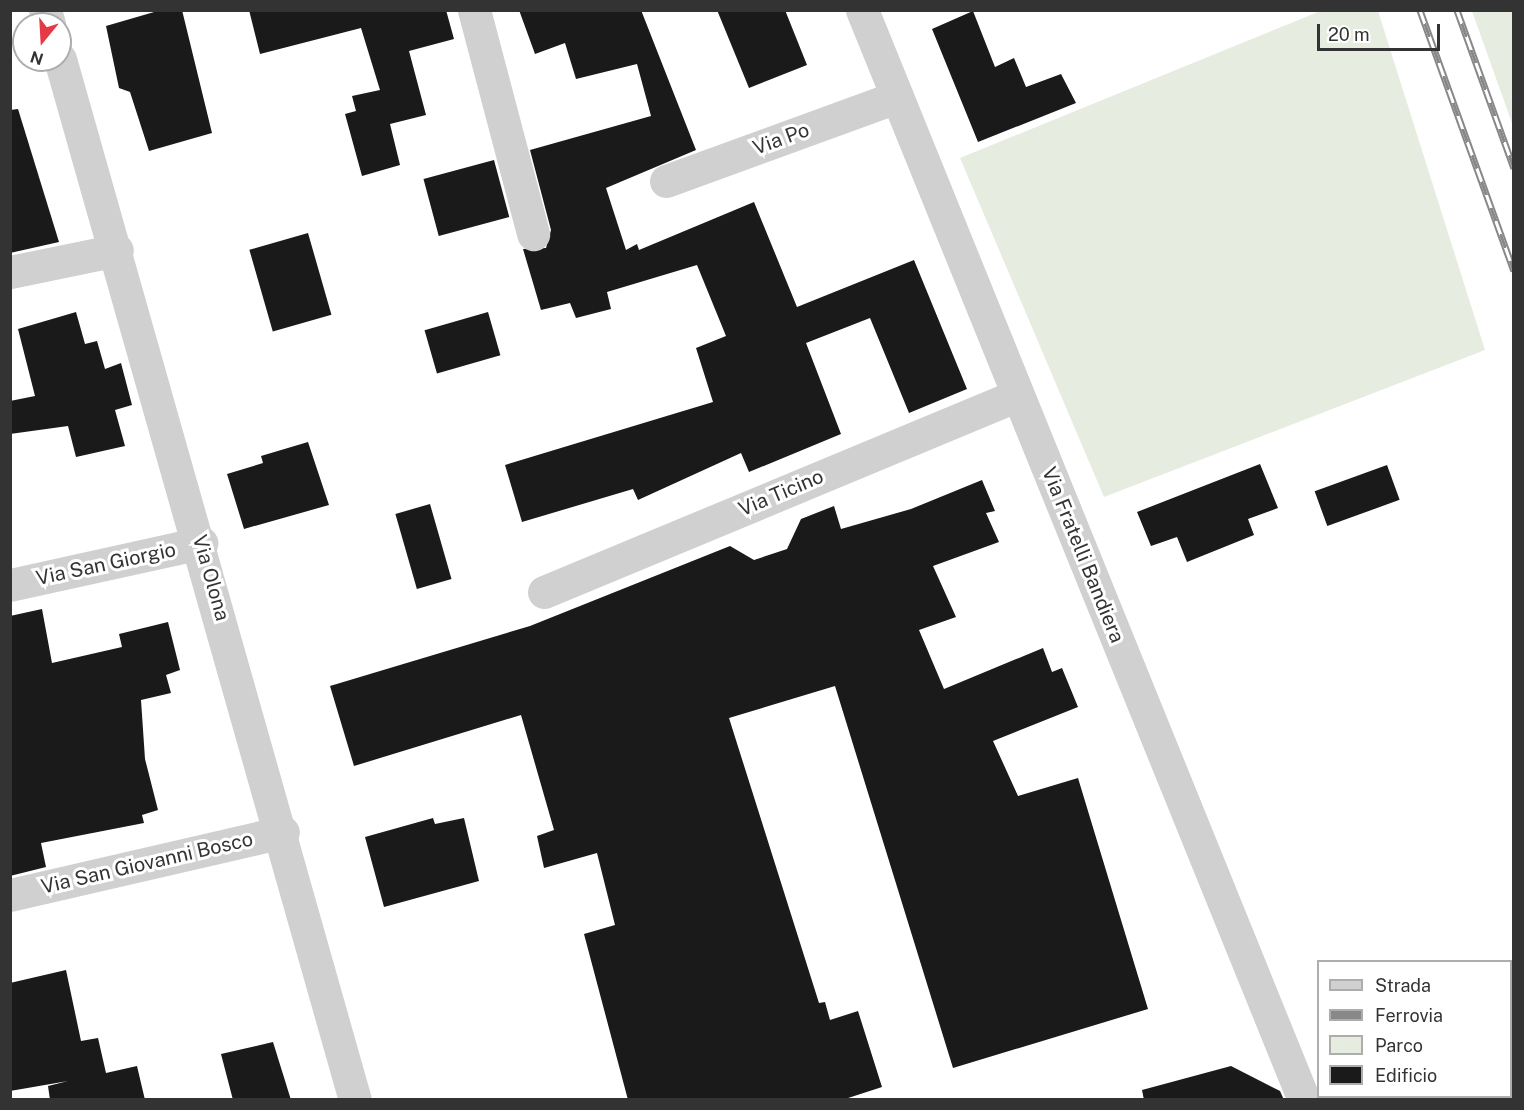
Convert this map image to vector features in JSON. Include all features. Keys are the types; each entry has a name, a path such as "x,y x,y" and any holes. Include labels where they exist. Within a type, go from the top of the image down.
{"street":[{"path":"474,10 533,234"},
{"name":"Via Fratelli Bandiera","path":"862,10 1304,1100"},
{"name":"Via Olona","path":"64,72 283,832 355,1100"},
{"name":"Via Po","path":"666,181 897,97"},
{"path":"10,272 117,250"},
{"name":"Via Ticino","path":"544,592 1018,395"},
{"name":"Via San Giorgio","path":"10,585 201,543"},
{"name":"Via San Giovanni Bosco","path":"10,895 283,832"}],"green space":[{"path":"1323,10 1378,11 1485,350 1104,497 960,158"},
{"path":"1472,11 1513,11 1513,126"}],"building":[{"path":"161,10 182,10 212,133 149,151 130,92 119,88 106,26"},
{"path":"249,10 446,10 454,39 409,51 426,115 390,124 400,165 362,176 345,114 356,111 352,96 380,90 361,28 260,54"},
{"path":"519,10 641,10 696,150 606,188 626,250 637,244 639,250 754,202 797,307 914,260 967,389 909,413 870,318 806,343 841,434 749,472 741,453 638,500 633,489 522,522 505,465 713,402 696,348 726,336 697,265 607,292 611,309 576,318 570,303 541,310 523,249 546,248 551,230 530,150 651,116 637,64 576,79 565,43 535,54"},
{"path":"717,10 785,10 807,65 749,88"},
{"path":"973,11 995,67 1014,58 1026,87 1061,74 1076,103 978,142 932,29"},
{"path":"18,109 59,242 10,253 10,110"},
{"path":"494,160 509,217 439,236 423,179"},
{"path":"308,233 331,315 273,332 249,250"},
{"path":"76,312 85,344 97,341 105,369 121,363 132,405 115,410 125,446 76,457 68,426 10,434 10,401 35,396 18,329"},
{"path":"488,312 500,355 437,373 425,330"},
{"path":"308,442 329,505 244,529 227,474 263,463 261,456"},
{"path":"1260,464 1278,508 1248,519 1254,535 1187,562 1177,537 1151,546 1137,512"},
{"path":"1387,465 1400,500 1327,526 1315,491"},
{"path":"982,480 995,511 986,513 999,542 933,566 956,617 919,630 944,689 1043,648 1052,672 1062,668 1078,707 993,741 1018,796 1078,778 1148,1009 953,1068 835,686 729,718 819,1003 825,1002 830,1020 858,1011 882,1087 842,1100 628,1100 584,934 615,925 597,853 544,868 537,836 554,830 521,715 354,766 330,686 530,626 730,546 754,560 787,549 801,519 834,506 841,529 911,509"},
{"path":"430,504 451,579 417,589 395,514"},
{"path":"42,609 52,663 122,647 119,634 168,622 180,670 166,675 171,693 141,700 145,759 158,810 142,815 144,823 41,843 46,867 10,876 10,616"},
{"path":"433,818 435,824 464,818 479,881 384,907 365,837"},
{"path":"66,970 81,1041 98,1038 106,1073 137,1066 145,1100 50,1100 48,1086 68,1081 10,1091 10,983"},
{"path":"273,1042 291,1100 233,1100 221,1054"},
{"path":"1231,1066 1280,1091 1284,1100 1144,1100 1142,1090"}],"railway":[{"path":"1420,10 1514,271"},
{"path":"1457,10 1514,168"}]}
